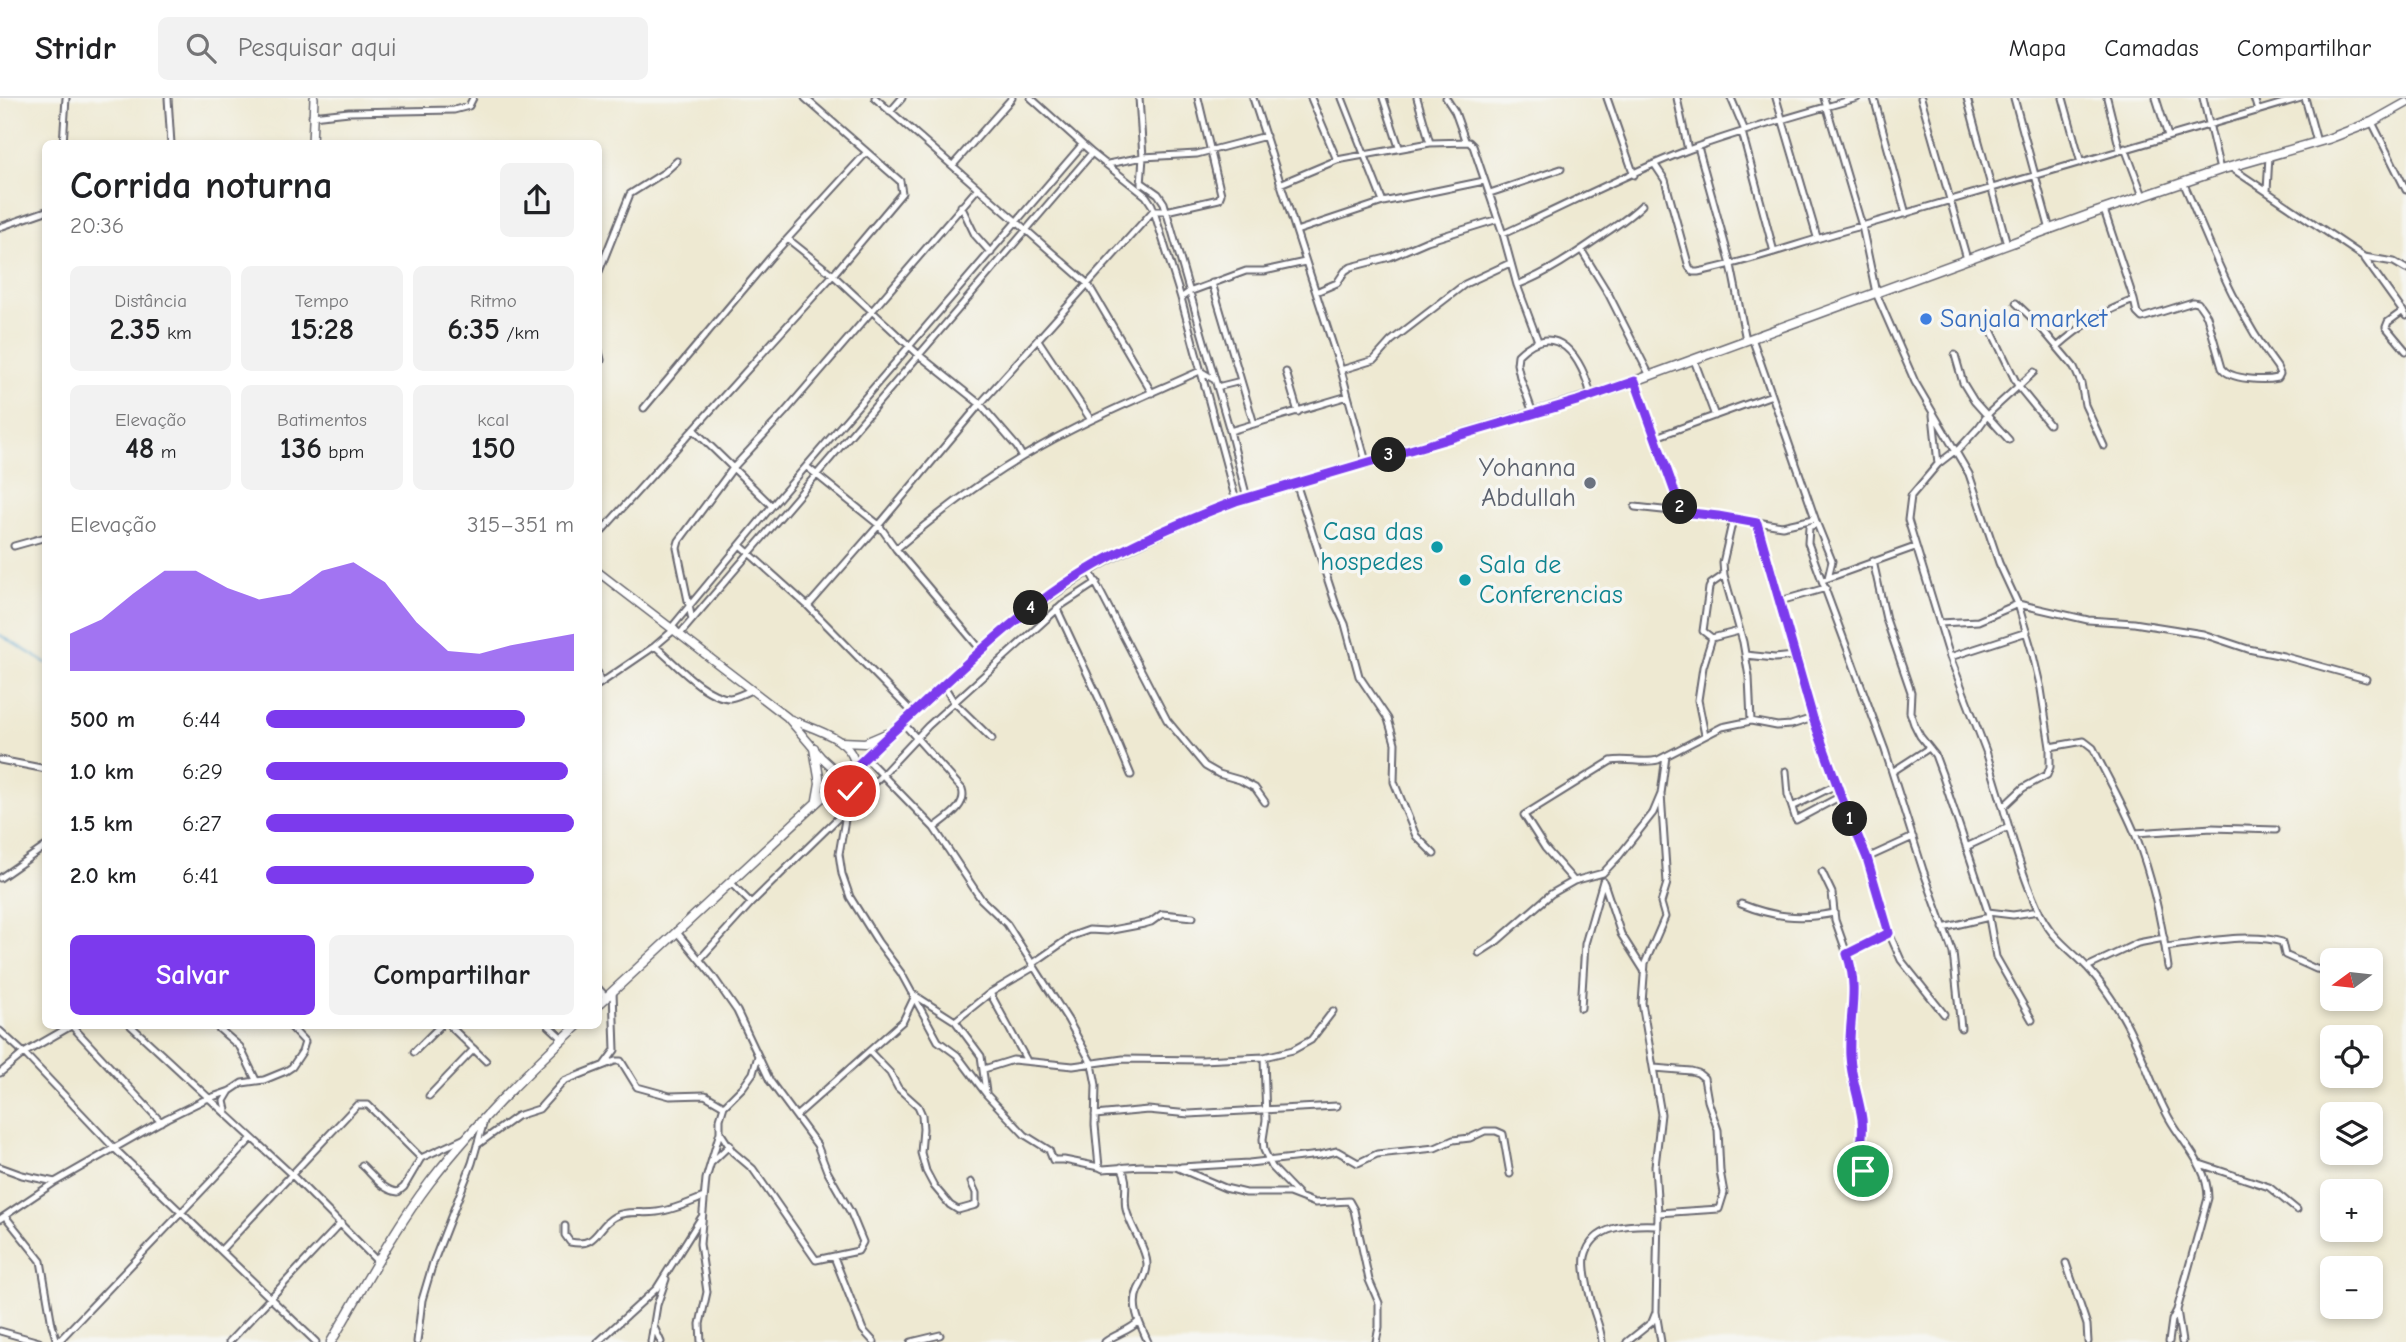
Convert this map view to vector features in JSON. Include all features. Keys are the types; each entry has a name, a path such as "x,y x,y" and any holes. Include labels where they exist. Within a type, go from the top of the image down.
{"main road":[{"path":"602,1001 981,650 1042,600 1089,569 1164,530 1236,501 1650,376 2104,209 2220,170 2317,142 2372,122 2406,103"},
{"path":"841,742 865,743 900,725"},
{"path":"814,748 820,783 816,802"},
{"path":"331,1342 378,1262 430,1182 512,1087 574,1029"}],"street":[{"path":"63,140 66,98"},
{"path":"168,98 171,140"},
{"path":"312,140 314,98"},
{"path":"312,116 349,112 454,110 469,106 473,98"},
{"path":"602,531 833,275 902,193 900,181 805,98"},
{"path":"874,98 1088,284 1152,393"},
{"path":"890,112 902,98"},
{"path":"953,165 1012,98"},
{"path":"1031,98 1091,153 1146,196 1152,205 1181,298 1236,501"},
{"path":"1139,98 1143,157 1140,192"},
{"path":"808,606 980,404 1153,211 1166,211 1219,199 1221,194 1198,98"},
{"path":"1253,98 1341,370 1366,462"},
{"path":"1311,98 1337,160"},
{"path":"1342,98 1383,202"},
{"path":"1383,98 1399,147"},
{"path":"1417,98 1430,143"},
{"path":"1446,98 1465,140 1473,146 1499,219 1517,285 1538,341"},
{"path":"1607,98 1634,175"},
{"path":"1677,98 1688,150"},
{"path":"1731,98 1744,131 1774,252"},
{"path":"1776,98 1817,237"},
{"path":"1824,98 1862,226 1876,293 1915,382 1969,474 1999,564 2018,604 2027,632 2041,689 2050,747 2050,767 2047,775 2023,788 2003,807"},
{"path":"1503,234 1688,150 1857,98"},
{"path":"1874,98 1906,214"},
{"path":"1921,98 1967,259"},
{"path":"1966,98 2007,244"},
{"path":"2014,98 2050,230"},
{"path":"2063,98 2081,163"},
{"path":"2107,98 2123,149 2143,196"},
{"path":"2156,98 2168,136"},
{"path":"2203,98 2220,170"},
{"path":"2254,98 2258,111"},
{"path":"1655,165 1665,180 1689,267 1693,272 1731,265 1817,237 1906,214 2303,98 2317,142"},
{"path":"2372,122 2406,190"},
{"path":"1108,164 1143,157 1210,151 1266,136"},
{"path":"1280,184 1337,160 1364,157 1399,147 1465,140"},
{"path":"676,630 689,608 772,506 1082,145"},
{"path":"1698,147 1749,339 1832,562 1825,579"},
{"path":"644,408 770,258 866,153"},
{"path":"602,682 692,620 967,297 1028,230 1091,153"},
{"path":"2267,191 2269,156"},
{"path":"602,264 630,194 666,172 677,161"},
{"path":"2230,167 2364,257 2404,313 2388,322 2386,327 2406,351"},
{"path":"1490,193 1561,169"},
{"path":"1296,232 1383,202 1484,181"},
{"path":"1141,182 1158,194 1164,203 1247,498"},
{"path":"2104,209 2137,313 2142,318 2193,302 2199,303 2204,309 2225,374 2234,378 2278,378 2280,373 2277,367 2251,330 2227,283 2183,182"},
{"path":"692,620 677,548 679,541 733,468 784,413 978,188"},
{"path":"1517,285 1534,280 1582,251 1642,205"},
{"path":"961,206 975,234 990,253"},
{"path":"0,228 42,212"},
{"path":"1316,292 1337,282 1345,271 1352,267 1390,257 1427,241 1499,219"},
{"path":"788,239 833,275 919,355 980,404 1022,456"},
{"path":"1582,251 1609,295 1650,376"},
{"path":"2364,257 2394,262 2406,269"},
{"path":"1181,298 1189,292 1246,271 1264,271 1306,262"},
{"path":"1341,370 1374,360 1391,341 1465,284 1510,263"},
{"path":"1212,283 1254,424"},
{"path":"958,291 967,297"},
{"path":"2057,347 2086,323 2110,309 2134,300"},
{"path":"2015,303 2038,323 2074,368 2081,383 2085,405 2104,446"},
{"path":"1992,330 2018,386 2049,424"},
{"path":"1533,413 1517,364 1518,355 1538,341 1549,339 1567,346 1591,396"},
{"path":"1038,340 1091,420"},
{"path":"1955,355 1963,383 1987,417 2009,440"},
{"path":"1694,359 1715,416"},
{"path":"896,550 935,516 1022,456 1091,420 1200,371"},
{"path":"1200,371 1215,380"},
{"path":"1286,372 1298,412"},
{"path":"2034,372 1989,413 1956,450 1938,464 1912,496 1908,520 1950,657 1986,751 2039,911 2047,926 2087,967 2119,1010 2136,1039 2167,1114 2199,1163 2208,1185 2207,1198 2172,1320 2169,1342"},
{"path":"1217,387 1241,381"},
{"path":"1635,381 1682,512"},
{"path":"1656,437 1772,395"},
{"path":"1230,431 1348,396"},
{"path":"1932,410 1938,464"},
{"path":"694,430 772,506"},
{"path":"807,467 879,525 896,550 981,650"},
{"path":"1296,483 1336,605 1345,624 1359,677 1388,719 1395,743 1394,782 1416,836 1434,854"},
{"path":"1634,507 1782,526 1816,522"},
{"path":"1733,519 1723,563 1724,575 1745,655 1751,696 1751,722"},
{"path":"1816,522 1808,527 1807,537 1825,579 1953,953 1961,1028"},
{"path":"1757,523 1813,718 1836,785 1867,858 1889,933 1901,960 1944,1014"},
{"path":"14,546 42,538"},
{"path":"740,545 808,606 913,713"},
{"path":"1825,579 1915,547"},
{"path":"1873,561 1886,619 1909,683 1910,712 1920,736 1935,755 1942,774 1988,914 1996,957 2032,1020"},
{"path":"1089,569 1167,720 1205,766 1219,774 1240,779 1255,788 1265,802"},
{"path":"602,575 787,717 841,742 851,752 855,767"},
{"path":"1724,575 1709,588 1704,634 1712,638 1739,631"},
{"path":"602,581 607,578"},
{"path":"699,959 751,903 954,702 1057,609 1097,582"},
{"path":"1780,601 1826,588"},
{"path":"1940,623 1978,621 2018,604 2088,620 2203,634 2238,646 2367,679"},
{"path":"1057,609 1101,702 1131,775"},
{"path":"1950,657 2027,632"},
{"path":"1705,735 1698,700 1703,667 1712,638"},
{"path":"655,646 701,686 715,693 728,698 751,690"},
{"path":"1745,655 1775,658 1794,656"},
{"path":"944,686 954,702 992,739"},
{"path":"787,717 843,778 850,791 839,854 850,897 914,995 938,1041 957,1055 987,1096 1025,1135 1049,1150 1054,1160 1099,1167 1178,1168 1268,1161 1337,1151 1358,1163 1377,1154 1435,1148 1490,1130 1503,1134 1510,1174"},
{"path":"1574,881 1545,848 1524,815 1611,761 1621,759 1651,762 1722,727 1751,722 1791,725 1813,718"},
{"path":"900,725 918,738 964,794 962,804 934,828"},
{"path":"2050,747 2080,741 2089,743 2135,833 2164,938 2168,967"},
{"path":"1892,772 1929,748"},
{"path":"1661,1342 1656,1312 1656,1157 1661,1114 1642,1003 1649,952 1665,917 1661,903 1667,883 1661,794 1666,756"},
{"path":"865,757 934,828 981,899 1007,924 1092,1063 1096,1085 1099,1167"},
{"path":"0,760 42,768"},
{"path":"1786,771 1788,795 1798,820 1841,796"},
{"path":"1792,807 1836,785"},
{"path":"1479,953 1496,942 1551,894 1574,881 1603,873 1647,822 1661,794"},
{"path":"1966,847 2009,827"},
{"path":"2135,833 2212,828 2276,830"},
{"path":"1867,858 1913,836"},
{"path":"0,877 42,849"},
{"path":"1822,872 1832,893 1834,913 1852,968 1855,996 1851,1071 1863,1123 1858,1168 1866,1175"},
{"path":"1581,1008 1585,944 1603,873"},
{"path":"1603,881 1621,934 1645,973"},
{"path":"731,883 751,903"},
{"path":"1741,904 1773,915 1790,917 1811,918 1834,913"},
{"path":"1943,928 1988,914 2039,911"},
{"path":"955,1021 990,993 1033,966 1064,940 1085,931 1107,931 1152,922 1162,914 1193,917"},
{"path":"676,931 737,1011 770,1081 811,1135 863,1242 858,1251 816,1260 753,1168 733,1152 720,1132"},
{"path":"1847,954 1889,933"},
{"path":"2087,967 2138,943 2164,938"},
{"path":"2165,947 2237,939 2272,940 2282,942 2285,955 2320,969"},
{"path":"602,990 610,994 616,1043 604,1065"},
{"path":"990,993 1027,1061"},
{"path":"914,995 955,1021 981,1056 987,1096"},
{"path":"796,1116 903,1020 914,995"},
{"path":"984,1069 1007,1061 1073,1066 1123,1059 1202,1060 1264,1056 1293,1050 1306,1043 1333,1011"},
{"path":"0,1073 24,1053 66,1029"},
{"path":"74,1029 161,1122"},
{"path":"134,1029 291,1174 378,1262"},
{"path":"219,1029 240,1047 256,1080"},
{"path":"58,1342 41,1261 2,1217 55,1182 161,1122 242,1083 286,1071 302,1052 305,1042 293,1029"},
{"path":"414,1052 437,1029"},
{"path":"453,1029 486,1061"},
{"path":"552,1029 563,1039"},
{"path":"0,1031 115,1149 316,1342"},
{"path":"429,1096 474,1049"},
{"path":"870,1052 890,1073 898,1088 918,1106 923,1129 920,1153 934,1186 950,1205 958,1210 976,1205 976,1193 971,1182"},
{"path":"701,1342 700,1324 707,1292 701,1244 704,1197 724,1107 753,1073 758,1056"},
{"path":"1264,1056 1266,1109 1263,1139 1268,1161 1302,1197"},
{"path":"477,1144 517,1116 539,1110 565,1081 621,1061 637,1087 670,1097 705,1095 724,1107"},
{"path":"1654,1068 1691,1071 1704,1079 1718,1130 1724,1193 1719,1209 1658,1213"},
{"path":"228,1114 224,1101 230,1091"},
{"path":"221,1250 357,1105 368,1105 421,1158"},
{"path":"1095,1115 1148,1110 1189,1114 1337,1106"},
{"path":"417,1342 422,1300 433,1263 486,1115"},
{"path":"362,1165 390,1192 398,1192 408,1181 421,1158 467,1137"},
{"path":"58,1342 252,1138"},
{"path":"711,1163 730,1145"},
{"path":"2199,1163 2269,1187 2297,1210"},
{"path":"0,1167 55,1182"},
{"path":"1121,1167 1127,1183 1126,1211 1146,1257 1146,1274 1135,1302 1148,1342"},
{"path":"1178,1168 1225,1188 1246,1193 1289,1194 1315,1203 1349,1201 1352,1204 1369,1280 1379,1303 1376,1342"},
{"path":"565,1226 565,1235 570,1242 579,1244 598,1236 617,1215 657,1212 680,1207 704,1197"},
{"path":"598,1342 657,1288 702,1216"},
{"path":"229,1342 341,1223"},
{"path":"1602,1342 1586,1275 1587,1252 1598,1236 1606,1231 1634,1224 1657,1225"},
{"path":"834,1257 863,1330 874,1342"},
{"path":"2066,1263 2087,1325 2088,1342"},
{"path":"652,1342 657,1305 668,1273"},
{"path":"2177,1310 2182,1342"},
{"path":"1627,1342 1652,1322 1656,1312"},
{"path":"1104,1342 1139,1321"},
{"path":"654,1327 661,1342"},
{"path":"0,1331 39,1342"},
{"path":"911,1342 940,1335"}],"waterway":[{"path":"0,635 42,661"}],"place":[{"name":"Sanjala market","path":"1926,319"},
{"name":"Yohanna Abdullah","path":"1590,483"},
{"name":"Casa das hospedes","path":"1437,547"},
{"name":"Sala de Conferencias","path":"1465,580"}],"route":[{"path":"850,791 841,780 981,650 1042,600 1126,548 1190,518 1236,501 1577,401 1635,381 1682,512 1757,523 1813,718 1867,858 1882,905 1889,933 1847,954 1852,968 1855,996 1850,1052 1853,1085 1858,1095 1863,1123 1858,1168 1863,1171"}]}
